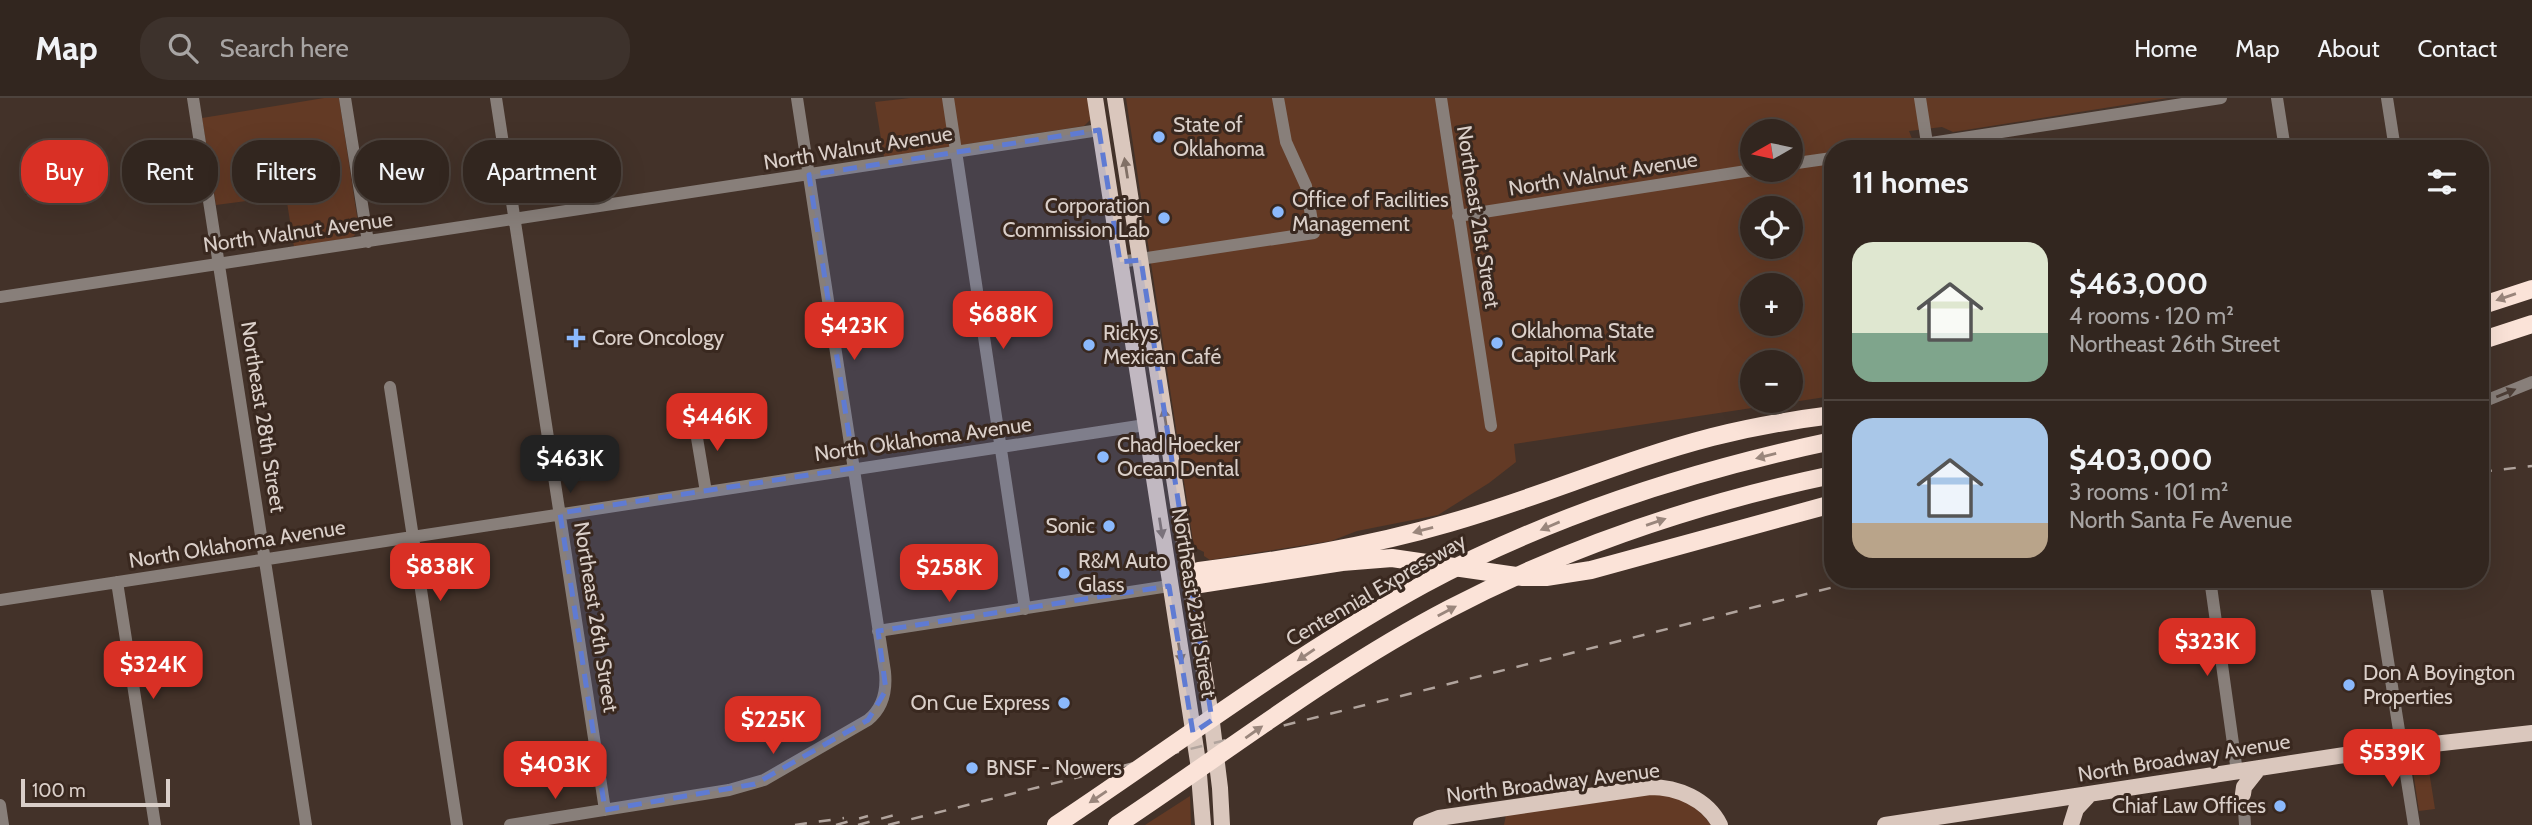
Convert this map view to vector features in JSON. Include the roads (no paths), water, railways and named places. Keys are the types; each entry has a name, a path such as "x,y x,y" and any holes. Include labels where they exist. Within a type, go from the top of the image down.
{"highway":[{"path":"2489,303 2532,289"},
{"path":"2489,338 2532,324"},
{"path":"1824,416 1710,438 1450,523 1346,548 1199,571 1191,583 1200,584 1342,562 1392,558 1523,577 1546,577 1591,570 1824,506"},
{"name":"Centennial Expressway","path":"1056,825 1313,650 1425,584 1476,558 1569,518 1655,486 1824,443"},
{"path":"1117,825 1358,662 1485,591 1579,550 1667,518 1752,493 1824,477"}],"main road":[{"name":"Northeast 23rd Street","path":"1095,98 1198,762 1203,825"},
{"name":"Northeast 23rd Street","path":"1115,98 1214,736 1222,825"},
{"path":"1169,586 1191,583"},
{"name":"North Broadway Avenue","path":"1885,825 2402,747 2532,733"},
{"path":"2243,794 2247,782 2259,768"},
{"name":"North Broadway Avenue","path":"1421,825 1439,818 1665,787 1689,794 1716,818 1720,825"},
{"path":"2071,825 2076,809 2090,794"}],"street":[{"name":"Northeast 28th Street","path":"194,98 306,825"},
{"path":"345,98 368,242"},
{"name":"Northeast 26th Street","path":"496,98 605,810"},
{"path":"510,825 755,784 857,727 874,715 884,697 886,681 797,98"},
{"path":"948,98 1025,609"},
{"path":"1120,262 1314,233 1306,186 1286,142 1278,98"},
{"name":"Northeast 21st Street","path":"1441,98 1491,426"},
{"path":"1920,98 1927,140"},
{"path":"1947,140 2221,98"},
{"path":"2277,98 2284,140"},
{"path":"2387,98 2394,140"},
{"name":"North Walnut Avenue","path":"0,297 1099,130"},
{"path":"1803,162 1824,159"},
{"name":"North Walnut Avenue","path":"1458,216 1740,172"},
{"path":"2489,399 2532,382"},
{"path":"390,387 457,825"},
{"path":"694,420 706,492"},
{"name":"North Oklahoma Avenue","path":"0,600 1145,425"},
{"path":"117,582 155,825"},
{"path":"878,631 1169,586"},
{"path":"2211,588 2237,772"},
{"path":"2376,588 2414,825"},
{"path":"2243,794 2245,825"},
{"path":"0,805 3,825"}],"railway":[{"path":"2489,471 2532,466"},
{"path":"888,825 1830,588"},
{"path":"858,825 898,814"},
{"path":"836,825 868,816"},
{"path":"795,825 844,818"}],"place":[{"name":"State of Oklahoma","path":"1159,137"},
{"name":"Office of Facilities Management","path":"1278,212"},
{"name":"Corporation Commission Lab","path":"1164,218"},
{"name":"Core Oncology","path":"576,338"},
{"name":"Oklahoma State Capitol Park","path":"1497,343"},
{"name":"Rickys Mexican Café","path":"1089,345"},
{"name":"Chad Hoecker Ocean Dental","path":"1103,457"},
{"name":"Sonic","path":"1109,526"},
{"name":"R&M Auto Glass","path":"1064,573"},
{"name":"Don A Boyington Properties","path":"2349,685"},
{"name":"On Cue Express","path":"1064,703"},
{"name":"BNSF - Nowers","path":"972,768"},
{"name":"Chiaf Law Offices","path":"2280,806"}]}
